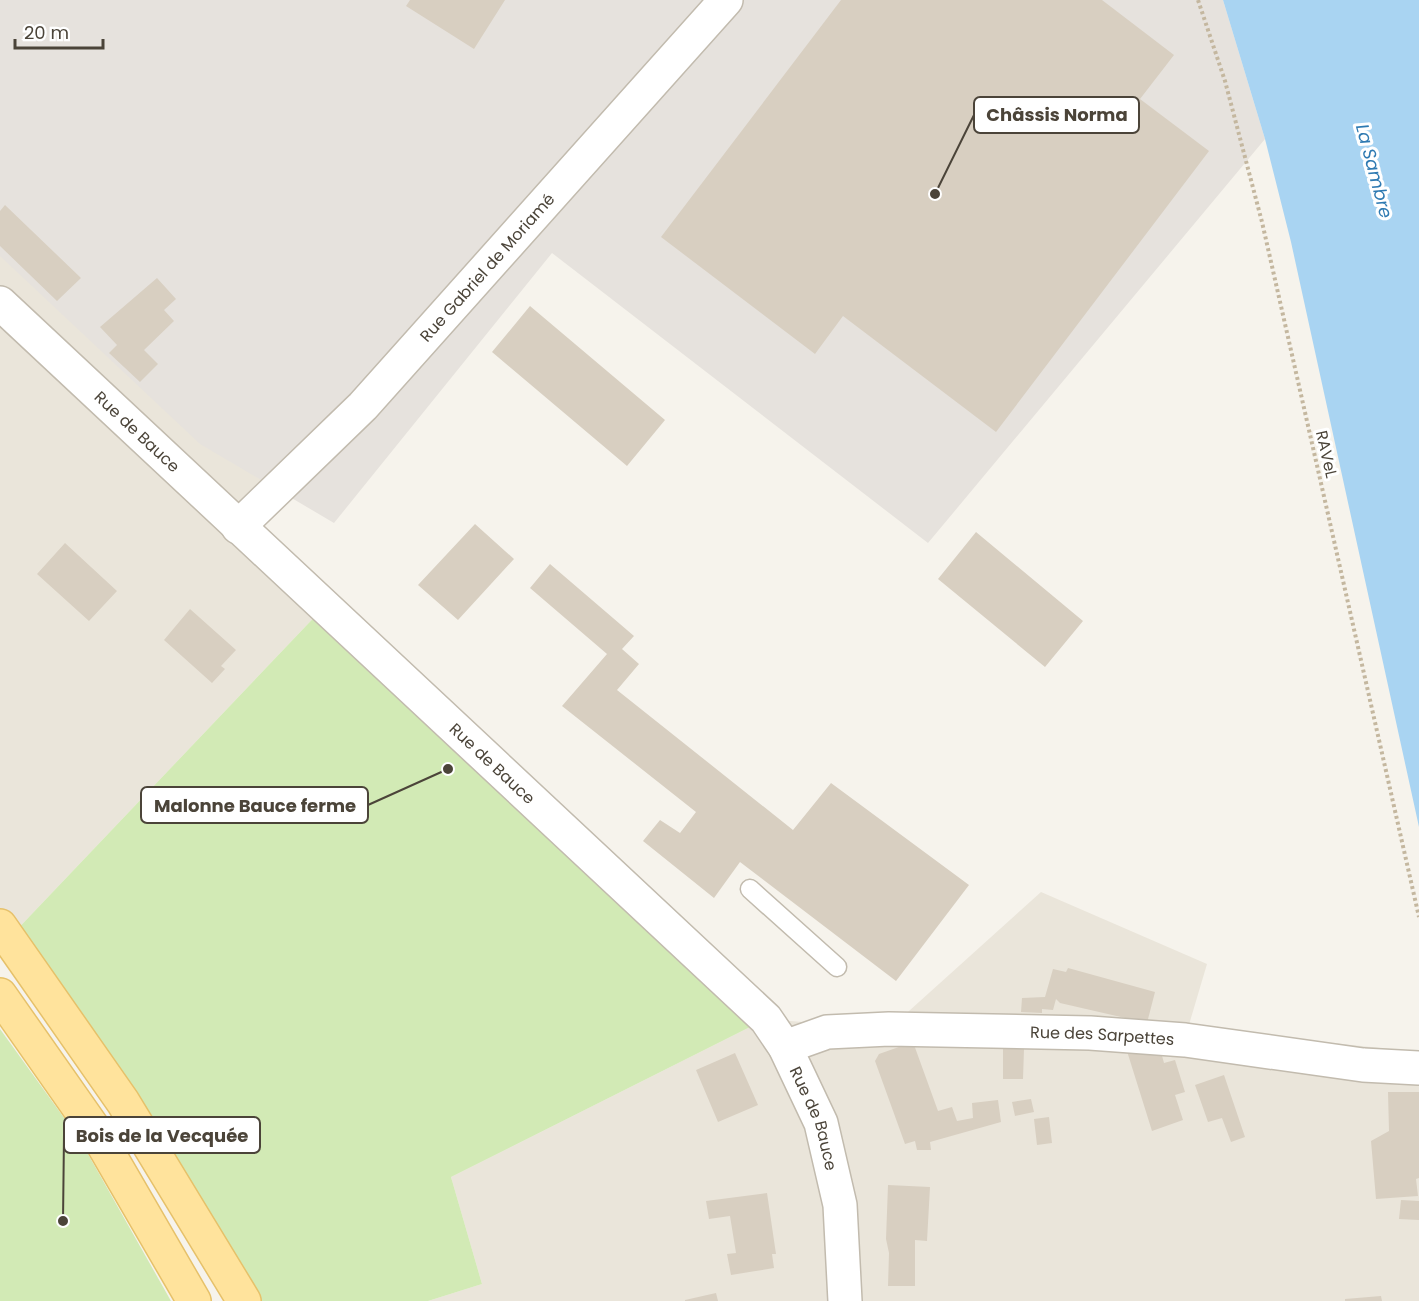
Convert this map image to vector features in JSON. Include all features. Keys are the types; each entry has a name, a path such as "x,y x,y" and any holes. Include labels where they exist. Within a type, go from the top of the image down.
{"main road":[{"path":"0,926 123,1102 244,1301"},
{"path":"0,995 96,1132 194,1301"}],"street":[{"name":"Rue Gabriel de Moriamé","path":"238,527 363,406 726,0"},
{"name":"Rue de Bauce","path":"0,303 766,1019 785,1047 820,1123 840,1205 845,1301"},
{"name":"Rue des Sarpettes","path":"785,1047 827,1032 889,1029 1090,1033 1185,1040 1363,1065 1419,1068"}],"lane":[{"path":"750,889 837,967"}],"path":[{"name":"RAVeL","path":"1198,0 1225,81 1262,222 1419,917"}],"shaded area":[{"path":"0,0 1223,0 1265,139 928,543 552,253 334,523 200,444 0,256"},
{"path":"0,52 422,340 239,527 325,606 9,938 0,926"},
{"path":"1041,892 1207,964 1188,1028 1419,1052 1419,1301 428,1301 482,1284 451,1177 766,1019 889,1029"}],"green space":[{"path":"325,606 766,1019 451,1177 482,1284 428,1301 252,1301 9,938"},
{"path":"0,1029 80,1140 171,1301 0,1301"}],"water":[{"name":"La Sambre","path":"1223,0 1419,0 1419,827 1291,242 1265,139"}],"building":[{"path":"410,0 505,0 474,49 406,6"},
{"path":"841,0 1102,0 1174,55 1140,99 1209,151 996,432 843,316 815,354 661,237"},
{"path":"5,205 81,278 57,301 0,246 0,211"},
{"path":"157,278 176,299 164,310 174,321 144,350 158,364 140,382 109,353 117,345 100,327"},
{"path":"530,306 665,420 627,466 492,352"},
{"path":"475,524 514,559 458,620 418,585"},
{"path":"976,532 1083,621 1045,667 938,579"},
{"path":"65,543 117,591 89,621 37,574"},
{"path":"550,564 634,636 622,649 639,664 617,690 793,830 831,783 969,885 896,981 740,862 714,898 643,841 660,820 680,833 696,812 562,706 607,654 530,588"},
{"path":"190,609 236,650 221,666 225,669 212,683 164,640"},
{"path":"1068,968 1155,992 1147,1023 1060,1003 1056,999 1053,1010 1042,1009 1042,1013 1021,1012 1022,998 1045,997 1053,969 1066,972"},
{"path":"913,1042 938,1111 952,1107 957,1121 973,1118 972,1103 998,1100 1001,1122 930,1142 931,1150 917,1150 915,1141 905,1144 875,1061 879,1054"},
{"path":"1126,1048 1161,1052 1164,1063 1175,1060 1185,1092 1175,1095 1183,1120 1152,1131"},
{"path":"1003,1049 1024,1049 1023,1079 1003,1079"},
{"path":"735,1053 758,1105 718,1122 696,1070"},
{"path":"1224,1075 1245,1137 1231,1142 1222,1118 1208,1122 1195,1085"},
{"path":"1388,1092 1419,1092 1419,1178 1416,1179 1418,1196 1376,1199 1371,1141 1389,1131"},
{"path":"1031,1099 1034,1112 1015,1116 1012,1102"},
{"path":"1049,1117 1052,1143 1037,1145 1034,1119"},
{"path":"888,1185 930,1187 927,1241 915,1240 915,1286 888,1286 889,1253 886,1239"},
{"path":"767,1193 776,1254 772,1254 774,1268 731,1275 727,1254 736,1253 730,1216 709,1219 706,1201"},
{"path":"1401,1200 1419,1201 1419,1220 1399,1219"},
{"path":"716,1293 718,1301 685,1301 685,1300"},
{"path":"1381,1296 1382,1301 1345,1301 1345,1299"}],"place":[{"name":"Châssis Norma","path":"935,194"},
{"name":"Malonne Bauce ferme","path":"448,769"},
{"name":"Bois de la Vecquée","path":"63,1221"}]}
